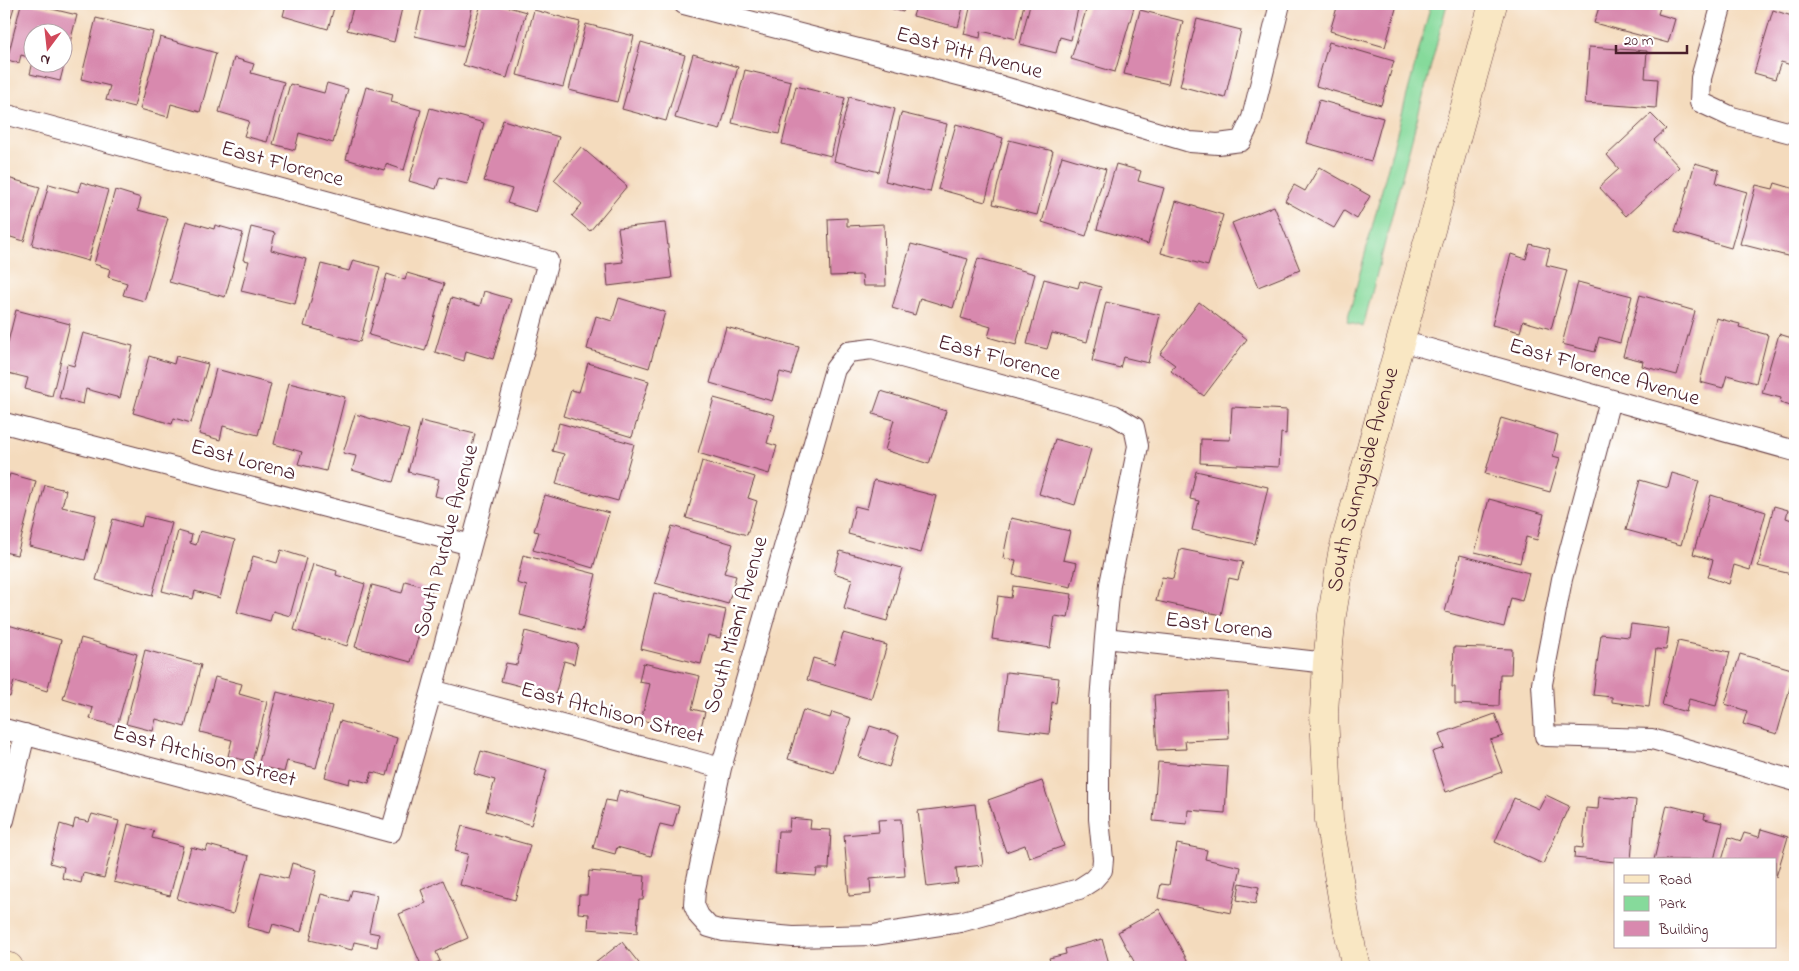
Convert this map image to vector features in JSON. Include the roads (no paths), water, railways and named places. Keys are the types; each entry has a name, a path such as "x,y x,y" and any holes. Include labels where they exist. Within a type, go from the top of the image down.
{"street":[{"name":"East Pitt Avenue","path":"684,4 1001,86 1190,142 1218,144 1241,141 1252,118 1280,4"},
{"name":"South Sunnyside Avenue","path":"1356,967 1346,921 1330,820 1324,714 1332,616 1342,554 1493,4"},
{"path":"1722,4 1700,78 1700,102 1732,117 1795,134"},
{"name":"East Florence","path":"4,114 548,261"},
{"name":"South Purdue Avenue","path":"391,832 432,690 548,261"},
{"name":"East Florence Avenue","path":"1401,341 1795,451"},
{"name":"East Florence","path":"848,352 872,349 1114,414 1134,427 1138,446 1110,584 1105,638"},
{"name":"South Miami Avenue","path":"848,352 835,369 721,768 695,889 694,905 699,916 709,927 723,931 793,938 874,935 960,922 1079,889 1093,880 1102,870 1104,848 1099,819 1099,769 1100,701 1105,638"},
{"path":"1610,400 1562,579 1542,684 1545,736 1652,739 1795,781"},
{"name":"East Lorena","path":"4,423 471,545"},
{"name":"East Lorena","path":"1105,638 1327,663"},
{"name":"East Atchison Street","path":"432,690 721,768"},
{"name":"East Atchison Street","path":"4,729 391,832"},
{"path":"4,820 25,734"},
{"path":"4,966 9,967"}]}
